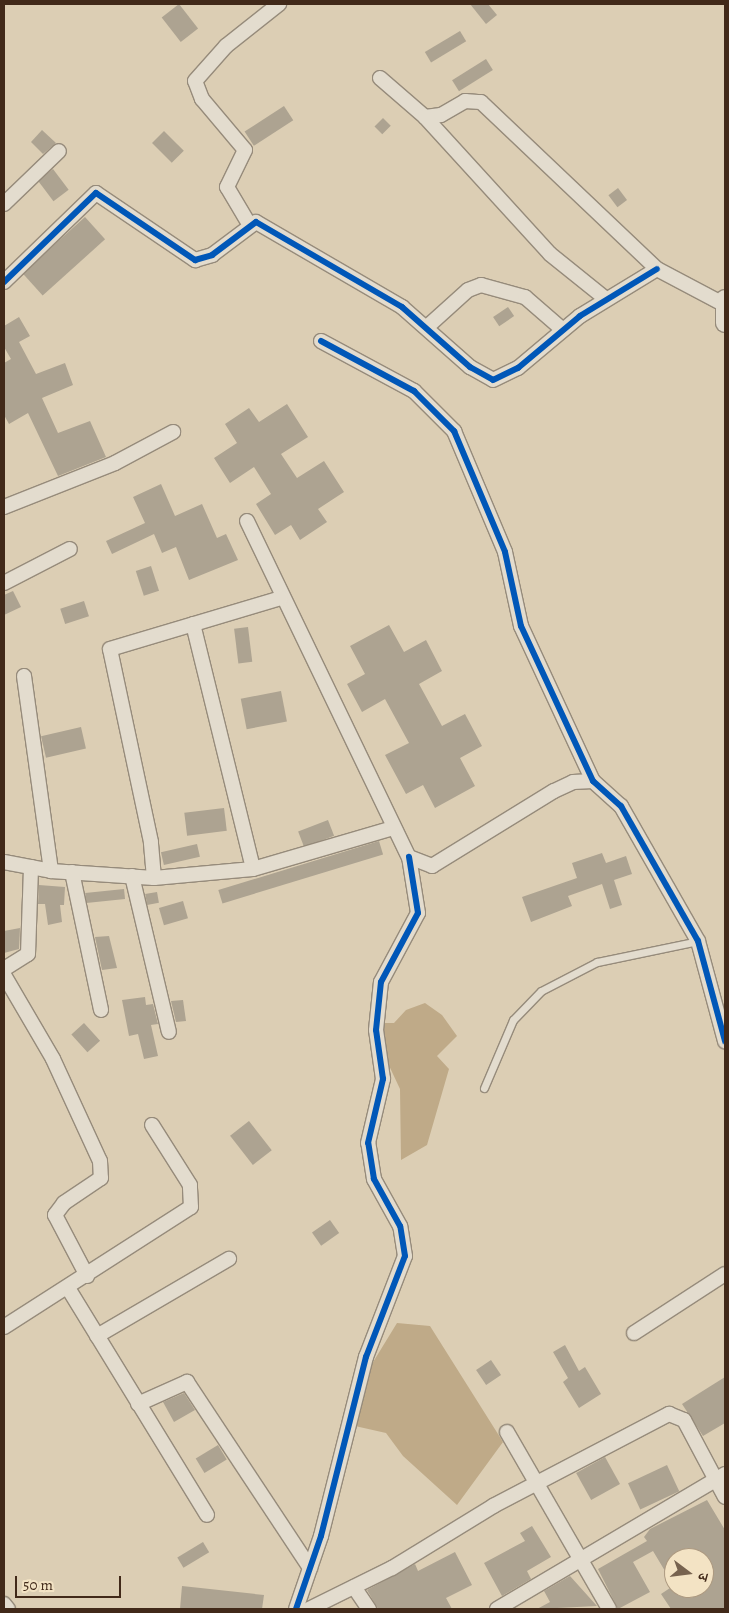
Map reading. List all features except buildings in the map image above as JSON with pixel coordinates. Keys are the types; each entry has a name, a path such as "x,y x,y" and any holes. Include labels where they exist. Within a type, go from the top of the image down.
{"street":[{"path":"249,224 227,187 245,150 202,99 195,81 226,46 279,4"},
{"path":"380,78 424,117 550,254 606,299"},
{"path":"424,117 441,115 465,101 481,102 657,269 725,305"},
{"path":"4,204 60,151"},
{"path":"4,282 96,193 195,260 212,254 249,224 274,228 427,327 470,367 493,380 518,368 563,330 606,299 657,269"},
{"path":"427,327 468,290 482,285 525,297 563,330"},
{"path":"725,299 725,323"},
{"path":"321,341 414,391 454,431 505,552 521,626 593,781 621,806 698,941 725,1042"},
{"path":"4,507 115,463 173,432"},
{"path":"247,521 282,598 393,828 409,857 418,914 381,982 376,1030 383,1079 368,1143 374,1179 400,1226 405,1256 366,1356 310,1568 296,1609"},
{"path":"4,583 70,549"},
{"path":"154,878 151,842 110,649 282,598"},
{"path":"193,624 253,869"},
{"path":"24,676 52,871"},
{"path":"409,857 432,866 554,791 573,782 593,781"},
{"path":"4,862 52,871 154,878 253,869 393,828"},
{"path":"4,969 28,954 31,866"},
{"path":"72,872 101,1010"},
{"path":"132,876 169,1032"},
{"path":"4,975 53,1060 100,1161 101,1178 64,1203 55,1215 87,1276"},
{"path":"4,1327 146,1240 193,1203 190,1185 152,1125"},
{"path":"97,1336 229,1259"},
{"path":"634,1333 725,1274"},
{"path":"68,1288 207,1515"},
{"path":"138,1404 187,1382 310,1568"},
{"path":"309,1609 354,1587 538,1482 673,1414 684,1420 721,1477 725,1497"},
{"path":"507,1432 538,1482 579,1561 609,1609"},
{"path":"497,1609 513,1605 579,1561 721,1477"},
{"path":"354,1587 368,1609"},
{"path":"4,1604 8,1609"}],"lane":[{"path":"484,1088 512,1020 541,991 597,962 698,941"}],"shaded area":[{"path":"425,1003 442,1015 457,1036 437,1056 449,1069 427,1145 401,1160 400,1089 385,1057 381,1023 394,1023 406,1010"},
{"path":"397,1323 430,1326 503,1442 457,1505 403,1456 386,1433 355,1426 367,1372"}],"cycle path":[{"path":"4,282 96,193 195,260 212,255 256,222 402,307 470,367 493,380 518,368 580,316 657,269"},
{"path":"321,341 414,391 454,431 505,552 521,626 593,781 621,806 698,941 725,1041"},
{"path":"296,1609 321,1536 366,1357 405,1256 400,1226 374,1179 368,1143 383,1079 376,1030 381,982 418,913 409,857"}]}
